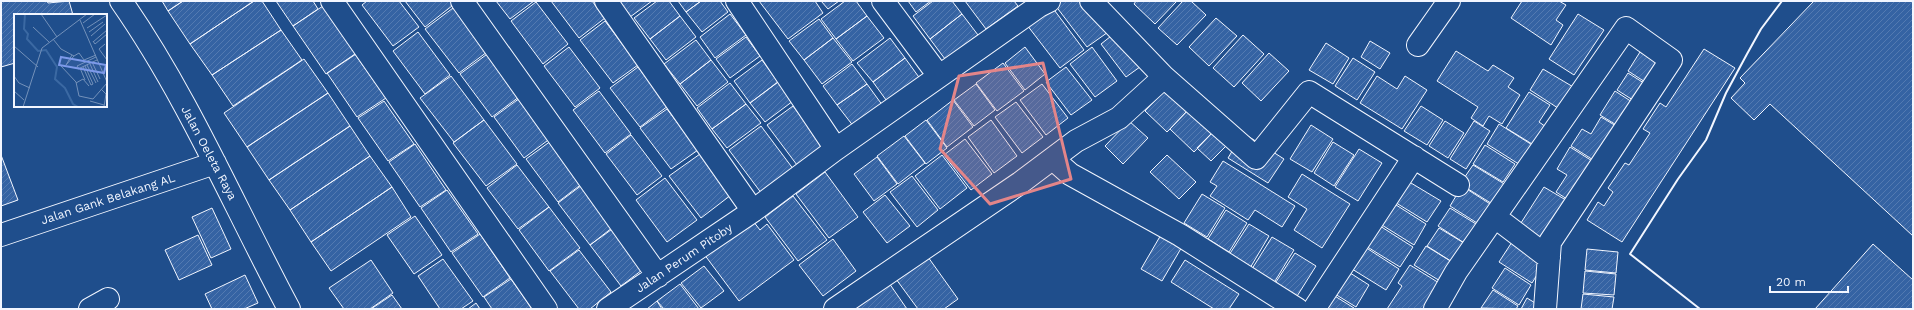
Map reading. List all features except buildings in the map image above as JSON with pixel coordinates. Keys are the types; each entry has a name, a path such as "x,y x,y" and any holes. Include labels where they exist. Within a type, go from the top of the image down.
{"street":[{"name":"Jalan Oeleta Raya","path":"120,1 162,65 216,163 289,309"},
{"path":"332,1 546,309"},
{"path":"462,1 658,276"},
{"path":"606,1 756,208"},
{"path":"737,1 836,149"},
{"path":"883,1 939,76"},
{"path":"1091,1 1164,77 1256,158 1309,92 1458,185"},
{"path":"1418,45 1449,1"},
{"name":"Jalan Perum Pitoby","path":"608,309 756,208 1036,4"},
{"path":"1434,309 1456,272 1626,28 1671,60 1550,242 1545,309"},
{"path":"835,309 1020,183 1076,141 1118,118 1164,77"},
{"path":"1314,309 1414,157"},
{"path":"1053,159 1070,174 1180,235 1297,309"},
{"name":"Jalan Gank Belakang AL","path":"1,235 216,163"},
{"path":"1495,217 1549,258"}],"highlighted area":[{"path":"1043,63 1071,179 990,204 940,149 959,76"}],"wall":[{"path":"1700,309 1630,254 1678,179 1706,140 1726,93 1747,54 1761,29 1782,1"}]}
